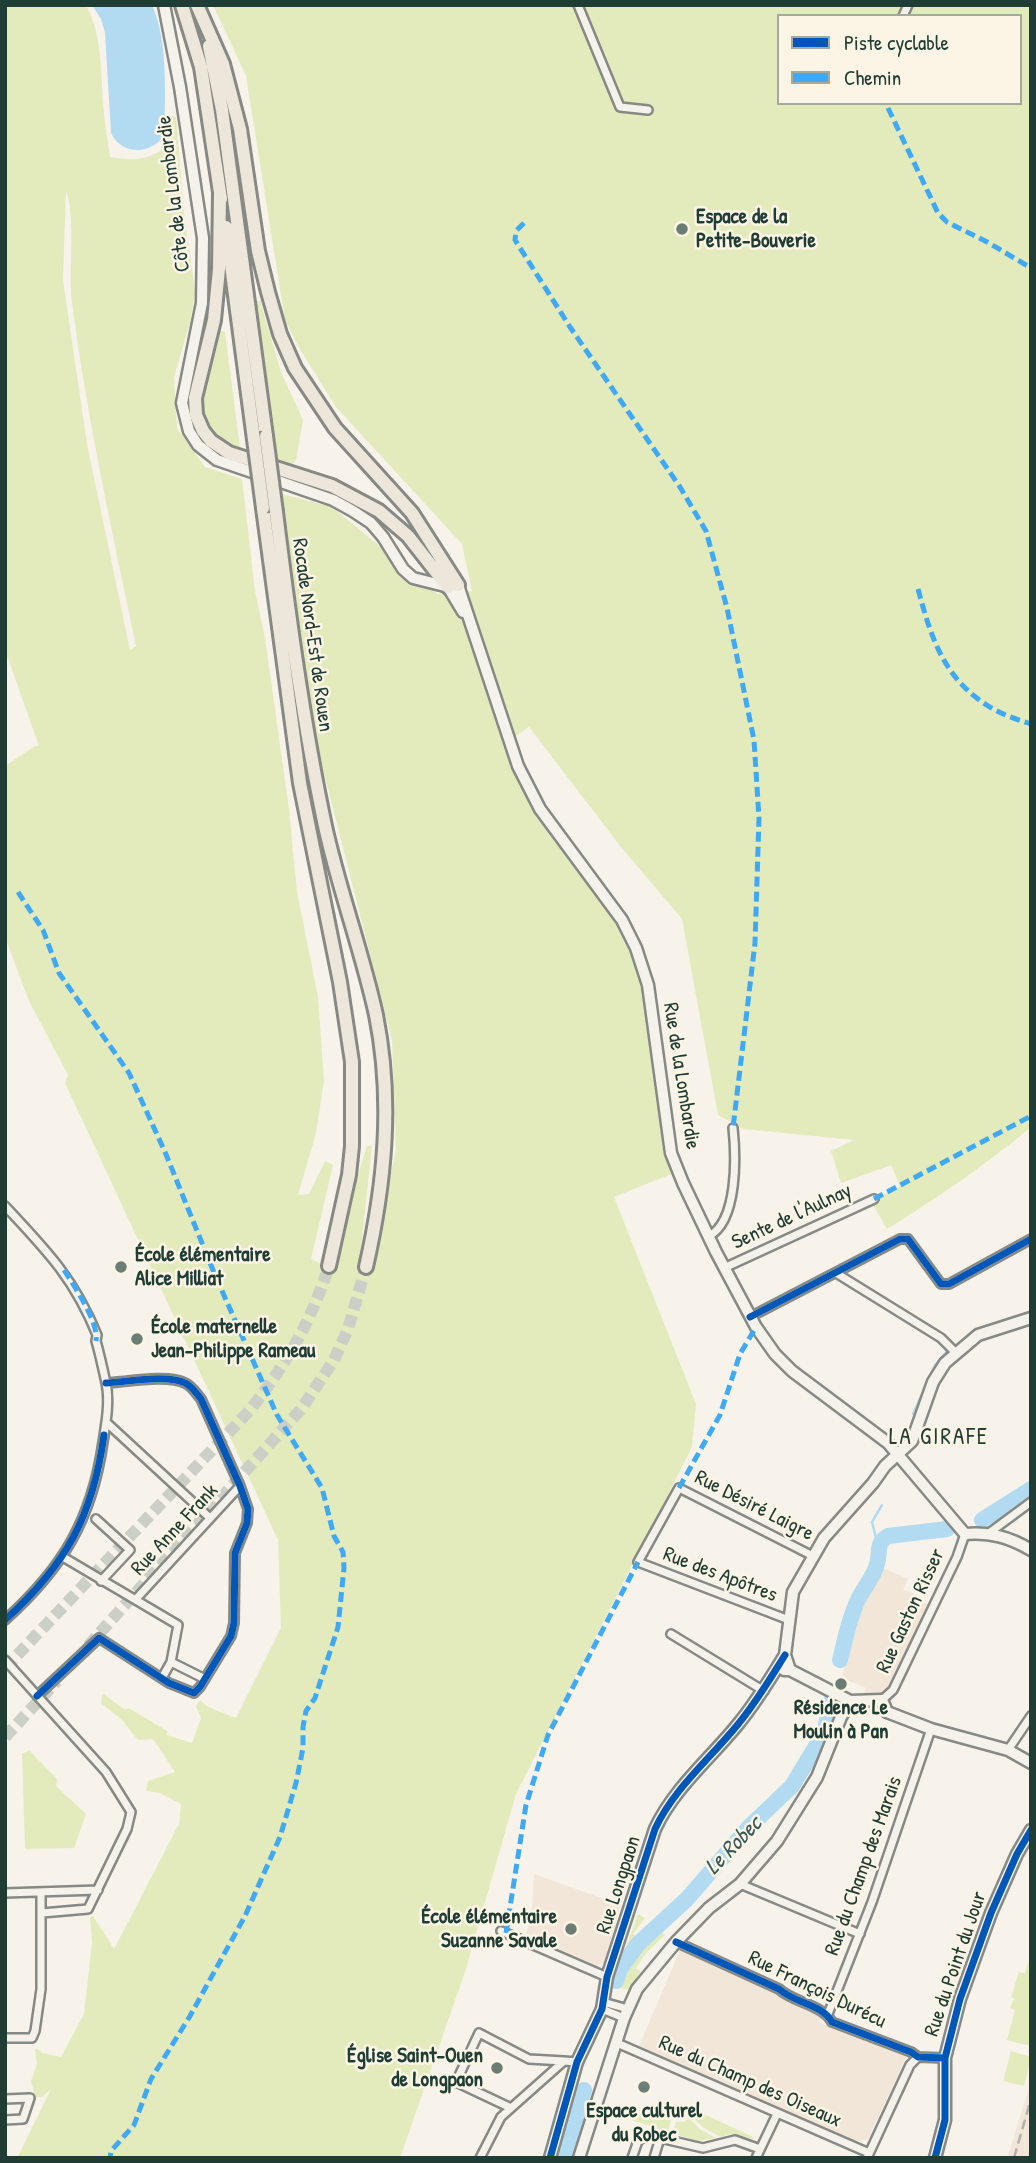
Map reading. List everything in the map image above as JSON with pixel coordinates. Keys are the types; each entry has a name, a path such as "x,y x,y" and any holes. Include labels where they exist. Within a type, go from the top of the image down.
{"highway":[{"name":"Rocade Nord-Est de Rouen","path":"182,5 201,67 253,432 269,510 309,749 327,836 368,980 383,1063 386,1130 384,1168 366,1267"},
{"path":"197,5 223,64 240,129 258,251 280,334 295,368 335,428 412,513 453,586"},
{"name":"Rocade Nord-Est de Rouen","path":"197,5 210,50 222,110 266,436 269,510 300,782 340,982 352,1062 352,1146 349,1175 329,1266"},
{"path":"220,192 219,268 214,320 195,398 196,415 203,431 211,441 229,453 332,486 379,511 408,536 453,586"}],"main road":[{"name":"Côte de la Lombardie","path":"164,5 180,87 203,238 202,303 182,403 189,431 198,445 217,460 333,500 353,511 383,537 408,575 425,582 453,586"},
{"name":"Rue de la Lombardie","path":"453,586 473,627 528,788 540,809 622,920 636,948 648,985 671,1153 724,1268 750,1317 768,1346 782,1362 878,1435 965,1534"},
{"path":"790,1670 785,1655 793,1592 824,1538 896,1454 912,1441 933,1382 944,1363 978,1335 1031,1318"},
{"path":"965,1534 989,1533 1031,1550"},
{"name":"Rue Longpaon","path":"550,2158 577,2062 602,2005 607,1977 664,1809 739,1724 764,1691 785,1655"},
{"path":"776,1669 790,1670 850,1701 882,1700 887,1712 931,1729 1008,1750 1031,1763"},
{"path":"579,2158 626,2013 637,1989 676,1942 709,1908 740,1884 777,1842 811,1787 850,1701"},
{"name":"Rue du Point du Jour","path":"935,2158 945,2120 944,2059 960,1999 991,1913 1017,1854 1031,1830"}],"street":[{"path":"578,5 620,107 648,110"},
{"path":"709,1236 720,1228 729,1206 735,1150 733,1128"},
{"name":"Sente de l'Aulnay","path":"724,1268 874,1199"},
{"path":"5,1206 64,1270 97,1335 106,1383 106,1422 102,1451 88,1506 63,1557 39,1588 5,1620"},
{"path":"750,1317 901,1239 908,1239 941,1284 949,1284 1031,1239"},
{"path":"836,1273 941,1338 955,1352"},
{"path":"37,1696 99,1638 162,1678 194,1693 231,1636 234,1623 235,1553 247,1522 248,1509 201,1399 192,1387 183,1381 170,1379 106,1383"},
{"path":"106,1422 210,1518"},
{"name":"Rue Anne Frank","path":"136,1599 240,1486"},
{"name":"Rue Désiré Laigre","path":"638,1562 679,1488 813,1556"},
{"path":"989,1533 1031,1503"},
{"path":"96,1519 130,1550 101,1581"},
{"name":"Rue Gaston Risser","path":"882,1700 893,1690 957,1557 965,1534"},
{"path":"63,1557 178,1625 171,1662 162,1678"},
{"name":"Rue des Apôtres","path":"638,1562 789,1620"},
{"path":"671,1634 764,1691"},
{"path":"5,1660 106,1772 131,1812 128,1829 86,1910 41,1913"},
{"path":"171,1662 205,1679"},
{"path":"1008,1750 1031,1716"},
{"name":"Rue du Champ des Marais","path":"828,2014 860,1934 931,1729"},
{"path":"740,1884 860,1934"},
{"path":"5,1893 97,1890"},
{"path":"5,2038 28,2039 34,2035 41,1989 41,1892"},
{"path":"501,1931 607,1977"},
{"name":"Rue François Durécu","path":"676,1942 828,2014 832,2022 918,2057 944,2059"},
{"path":"602,2005 626,2013"},
{"path":"511,2108 456,2082 479,2033 528,2059 577,2062"},
{"name":"Rue du Champ des Oiseaux","path":"617,2043 868,2155"},
{"path":"868,2155 910,2065 918,2057"},
{"path":"480,2158 501,2117 564,2061"},
{"path":"5,2099 30,2098 23,2119 5,2120"},
{"path":"756,2158 777,2114"},
{"path":"632,2158 638,2141 646,2135 703,2148 735,2140 760,2149"},
{"path":"654,2158 660,2138"}],"shaded area":[{"path":"879,1566 908,1579 903,1590 917,1595 918,1599 928,1604 891,1688 880,1695 862,1698 866,1688 842,1678 853,1622"},
{"name":"École élémentaire Suzanne Savale","path":"534,1874 621,1905 604,1963 598,1965 597,1969 524,1937 531,1921"},
{"path":"680,1950 822,2015 819,2022 904,2052 906,2058 868,2139 854,2142 639,2046"},
{"path":"1031,2082 1031,2158 1007,2158"}],"green space":[{"path":"5,5 86,5 99,44 104,119 110,157 140,159 160,151 168,146 171,116 176,117 184,212 195,291 191,319 174,377 177,428 205,467 242,479 255,591 265,638 289,809 297,892 318,997 324,1081 316,1133 298,1195 309,1194 325,1161 333,1165 311,1259 334,1270 350,1201 367,1146 372,1146 359,1266 372,1267 396,1149 392,1040 316,742 290,577 282,494 332,507 438,594 472,591 462,544 336,407 285,320 246,76 213,5 1031,5 1031,1127 961,1181 887,1229 871,1201 900,1186 891,1165 841,1183 831,1151 854,1140 744,1129 718,1115 682,919 621,847 529,727 511,739 534,794 612,898 634,934 679,1171 614,1197 696,1404 692,1447 516,1794 465,1972 400,2158 17,2158 51,2089 42,2097 35,2097 31,2081 37,2064 35,2049 61,2057 84,2014 92,1942 90,1917 93,1916 114,1949 179,1824 181,1804 160,1793 146,1791 148,1781 175,1772 153,1739 138,1740 122,1720 101,1703 102,1696 104,1694 125,1710 129,1708 167,1731 167,1735 192,1743 201,1718 196,1706 200,1700 208,1707 236,1718 281,1628 278,1540 65,1083 68,1075 29,1001 5,937 5,766 39,746 5,650","holes":["66,191 69,201 72,303 109,518 136,646 130,650 87,444 63,280"]},
{"path":"254,301 260,301 281,372 303,420 296,460 291,466 277,458 270,443"},
{"path":"217,330 225,332 240,448 221,439 208,427 202,414 202,382"},
{"path":"30,1751 57,1779 56,1786 86,1814 74,1848 25,1849 22,1753"},
{"path":"638,1914 645,1918 633,1934 640,1941 617,1972"},
{"path":"657,1927 665,1935 646,1953 636,1968 641,1971 629,1990 616,1987 633,1954"},
{"path":"1031,1953 1030,2046 1007,2040 1015,2010 1010,2008 1014,1999 1011,1997 1019,1972 1025,1973"},
{"path":"1011,2051 1031,2057 1024,2086 1003,2081"},
{"path":"691,2108 753,2139 730,2134 721,2137 704,2128 692,2117"},
{"path":"636,2109 671,2120 668,2132 632,2120"},
{"path":"689,2118 701,2130 716,2138 698,2141 672,2133 676,2122"}],"water":[{"path":"92,5 152,5 161,35 165,85 165,134 153,146 129,149 116,141 111,133 105,33 101,19"}],"waterway":[{"path":"913,1414 935,1365 947,1351"},
{"name":"Le Robec","path":"982,1520 1031,1489"},
{"path":"878,1546 872,1522 882,1505"},
{"name":"Le Robec","path":"840,1660 851,1616 871,1579 881,1542 888,1536 947,1529"},
{"name":"Le Robec","path":"616,1981 620,1969 638,1944 687,1899 750,1826 792,1786 824,1733 832,1699"},
{"name":"Le Robec","path":"564,2158 584,2090"}],"tunnel":[{"path":"5,1668 251,1409 297,1341 314,1307 329,1266"},
{"path":"88,1646 302,1408 334,1360 348,1329 366,1267"},
{"path":"5,1737 57,1681"}],"railway":[{"path":"1014,2158 1031,2099"}],"marked path":[{"path":"888,108 938,213 947,222 1031,268"},
{"path":"524,223 516,231 515,240 570,327 680,487 706,531 727,608 754,740 759,818 755,943 733,1128"},
{"path":"918,589 935,643 952,673 964,687 995,710 1031,724"},
{"path":"18,892 43,930 59,973 129,1073 277,1415 322,1488 334,1536 343,1552 338,1627 315,1698 306,1711 303,1748 296,1783 280,1837 245,1916 190,2016 151,2079 134,2125 111,2151 110,2158"},
{"path":"874,1199 1031,1116"},
{"path":"64,1270 90,1314 96,1341"},
{"path":"679,1488 720,1415 740,1354 756,1327"},
{"path":"506,1933 526,1805 548,1735 638,1562"}],"cycle path":[{"path":"750,1317 900,1239 908,1239 941,1284 949,1284 1031,1239"},
{"path":"37,1696 99,1638 169,1683 194,1693 231,1636 234,1623 235,1553 247,1523 248,1509 201,1399 190,1386 178,1380 106,1383"},
{"path":"5,1620 45,1579 73,1537 92,1490 104,1435"},
{"path":"550,2158 577,2062 602,2009 607,1977 655,1829 672,1800 746,1715 785,1655"},
{"path":"935,2158 945,2120 945,2058 960,1999 991,1913 1017,1854 1031,1830"},
{"path":"676,1942 815,2007 832,2022 918,2057 945,2058"}],"place":[{"name":"Espace de la Petite-Bouverie","path":"682,229"},
{"name":"École élémentaire Alice Milliat","path":"121,1267"},
{"name":"École maternelle Jean-Philippe Rameau","path":"137,1339"},
{"name":"Résidence Le Moulin à Pan","path":"841,1684"},
{"name":"École élémentaire Suzanne Savale","path":"571,1929"},
{"name":"Église Saint-Ouen de Longpaon","path":"497,2068"},
{"name":"Espace culturel du Robec","path":"644,2087"}],"district":[{"name":"LA GIRAFE","path":"939,1438"}]}
